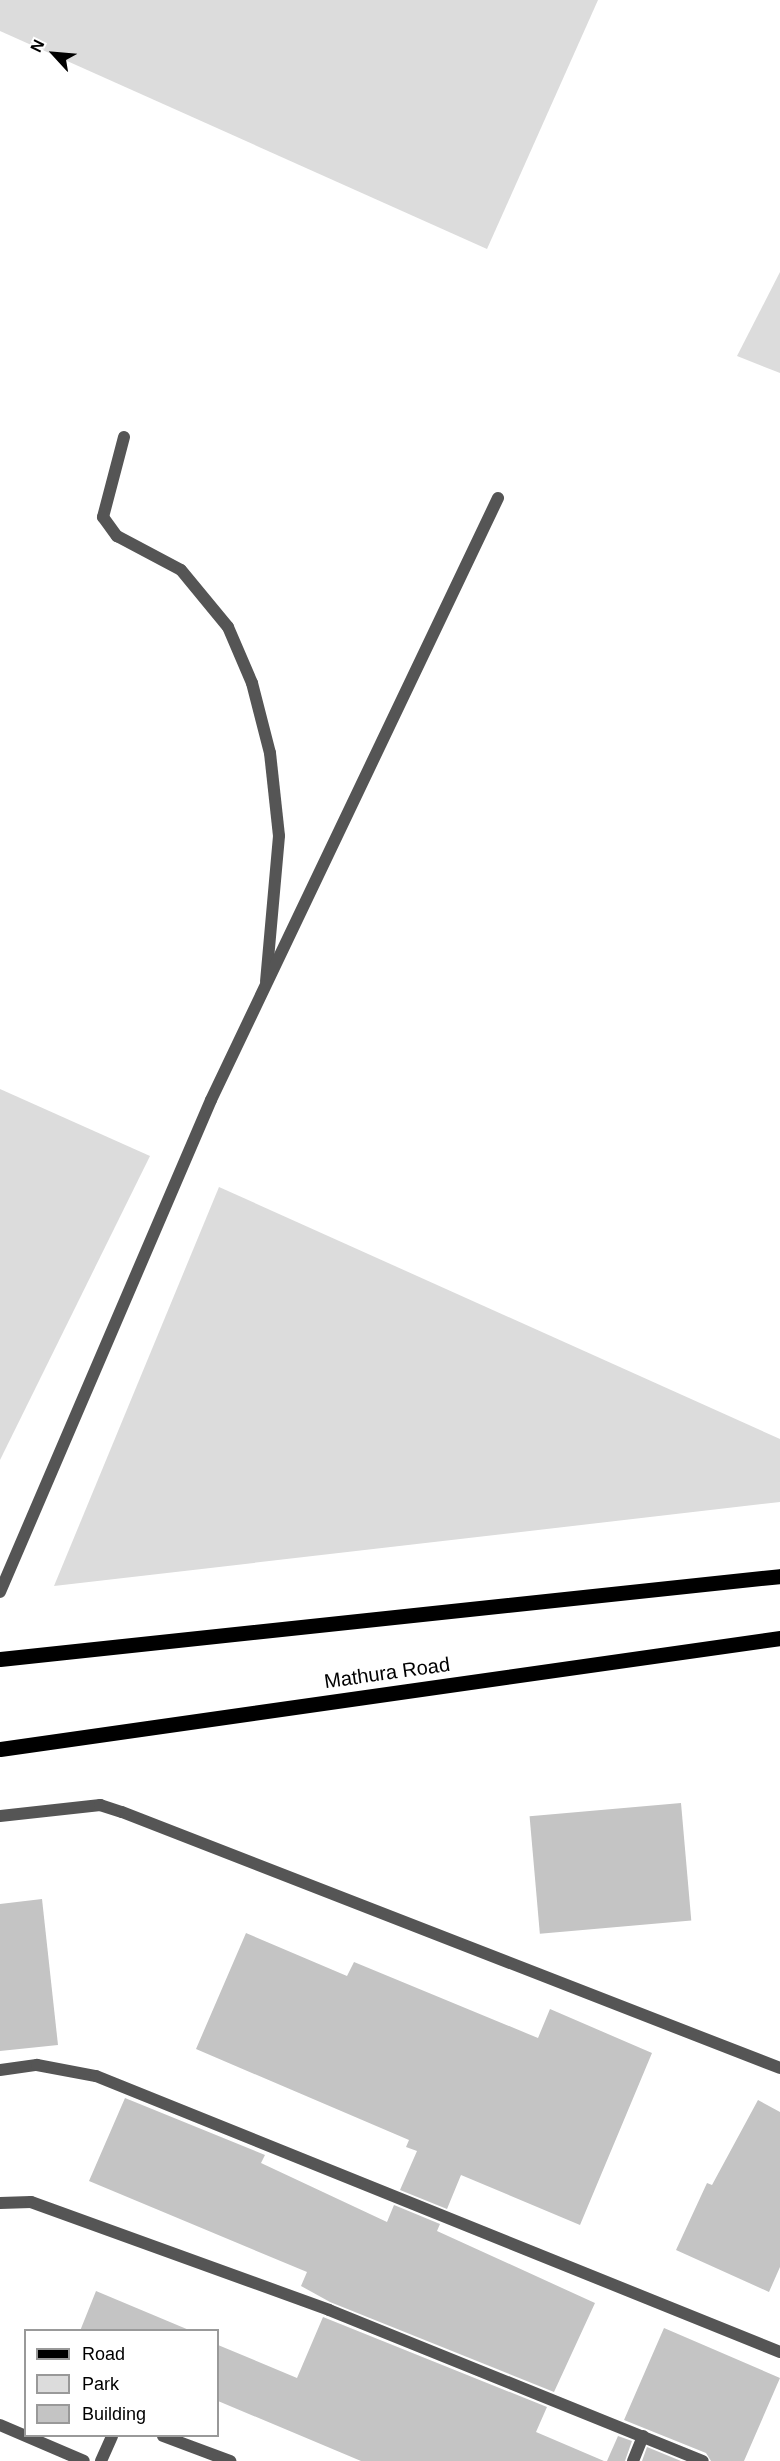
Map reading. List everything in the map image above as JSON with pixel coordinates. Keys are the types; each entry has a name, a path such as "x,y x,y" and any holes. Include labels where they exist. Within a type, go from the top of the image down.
{"main road":[{"path":"0,1659 780,1576"},
{"name":"Mathura Road","path":"0,1749 780,1638"}],"street":[{"path":"124,437 103,517 117,536 181,570 228,627 252,683 261,718 279,836 265,992"},
{"path":"0,1592 211,1100 265,992 498,498"},
{"path":"0,1816 100,1805 122,1812 780,2068"},
{"path":"0,2070 37,2065 96,2076 780,2352"},
{"path":"0,2203 31,2202 230,2274 703,2461"},
{"path":"0,2425 24,2435"},
{"path":"633,2461 643,2436"},
{"path":"28,2437 84,2461"},
{"path":"101,2461 112,2437"},
{"path":"166,2437 230,2461"}],"green space":[{"path":"0,0 598,0 487,249 0,31"},
{"path":"780,272 780,373 737,356"},
{"path":"0,1089 150,1156 0,1460"},
{"path":"219,1187 780,1439 780,1502 54,1586"}],"building":[{"path":"681,1803 691,1921 540,1934 530,1816"},
{"path":"42,1899 58,2045 0,2051 0,1904"},
{"path":"246,1933 347,1976 354,1962 538,2038 550,2009 652,2053 580,2225 461,2175 447,2209 400,2190 417,2151 406,2147 409,2140 196,2049"},
{"path":"125,2098 265,2155 261,2163 387,2222 394,2205 440,2224 437,2231 595,2303 554,2392 330,2302 301,2286 307,2272 89,2181"},
{"path":"758,2100 780,2112 780,2267 769,2292 676,2250 707,2183 712,2185"},
{"path":"96,2291 187,2329 81,2329"},
{"path":"323,2317 547,2407 536,2432 604,2461 361,2461 219,2401 219,2345 297,2378"},
{"path":"664,2328 780,2378 744,2461 711,2461 706,2453 624,2420"},
{"path":"618,2436 632,2441 625,2461 607,2461"},
{"path":"647,2447 681,2461 642,2461"}]}
